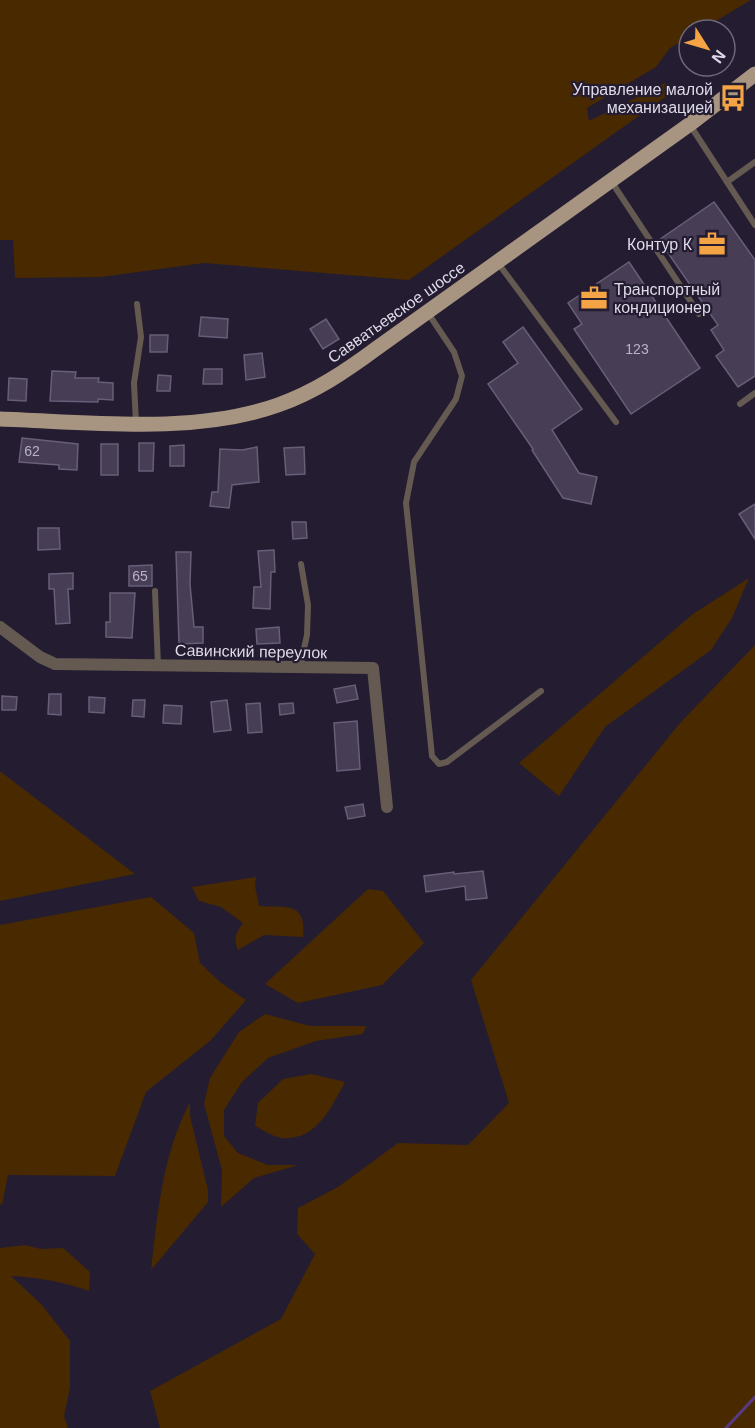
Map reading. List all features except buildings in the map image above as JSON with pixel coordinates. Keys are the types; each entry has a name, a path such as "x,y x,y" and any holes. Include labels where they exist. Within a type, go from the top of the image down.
{"main road":[{"name":"Савватьевское шоссе","path":"0,419 136,423 215,420 240,416 307,393 335,378 428,312 690,124 755,74"}],"street":[{"name":"Савинский переулок","path":"0,627 40,657 55,664 373,668 387,807"}],"lane":[{"path":"690,124 755,225"},
{"path":"727,182 755,162"},
{"path":"611,180 699,314"},
{"path":"497,262 616,422"},
{"path":"136,423 134,382 141,338 137,304"},
{"path":"428,312 454,352 462,376 456,399 414,462 406,502 432,756 439,764 447,762 542,691"},
{"path":"740,404 755,393"},
{"path":"300,668 307,635 308,605 301,564"},
{"path":"155,591 158,666"}],"shaded area":[{"path":"0,0 751,0 721,18 677,18 677,44 670,48 656,67 587,108 589,121 665,83 671,93 409,280 204,263 101,277 15,278 13,240 0,240"},
{"path":"749,578 732,618 711,650 605,727 559,796 519,763 693,614"},
{"path":"755,645 755,1428 160,1428 150,1391 281,1319 315,1254 297,1234 298,1208 338,1187 398,1143 468,1145 509,1103 471,980 680,723"},
{"path":"1,772 135,874 0,901"},
{"path":"256,877 255,886 259,906 285,907 297,911 303,925 303,937 264,935 238,950 236,936 243,923 221,907 199,901 192,887"},
{"path":"368,889 383,891 424,943 382,985 298,1003 265,984"},
{"path":"151,897 194,933 200,963 220,982 246,1000 211,1040 146,1092 115,1176 8,1175 2,1205 0,1204 0,925"},
{"path":"265,1014 310,1026 366,1026 363,1034 316,1041 268,1058 242,1082 224,1110 224,1136 238,1153 268,1165 298,1165 254,1178 221,1207 222,1170 204,1104 210,1078 239,1032"},
{"path":"311,1074 345,1082 321,1121 304,1134 294,1138 272,1135 255,1126 258,1103 283,1079"},
{"path":"190,1102 190,1116 208,1190 208,1202 151,1270 167,1163"},
{"path":"25,1245 41,1249 63,1248 90,1272 89,1291 50,1280 11,1276 42,1305 70,1341 70,1388 64,1416 68,1428 0,1428 0,1248"}],"waterway":[{"path":"726,1428 755,1397"}],"place":[{"name":"Управление малой механизацией","path":"733,98"},
{"name":"Контур К","path":"712,244"},
{"name":"Транспортный кондиционер","path":"594,298"}]}
